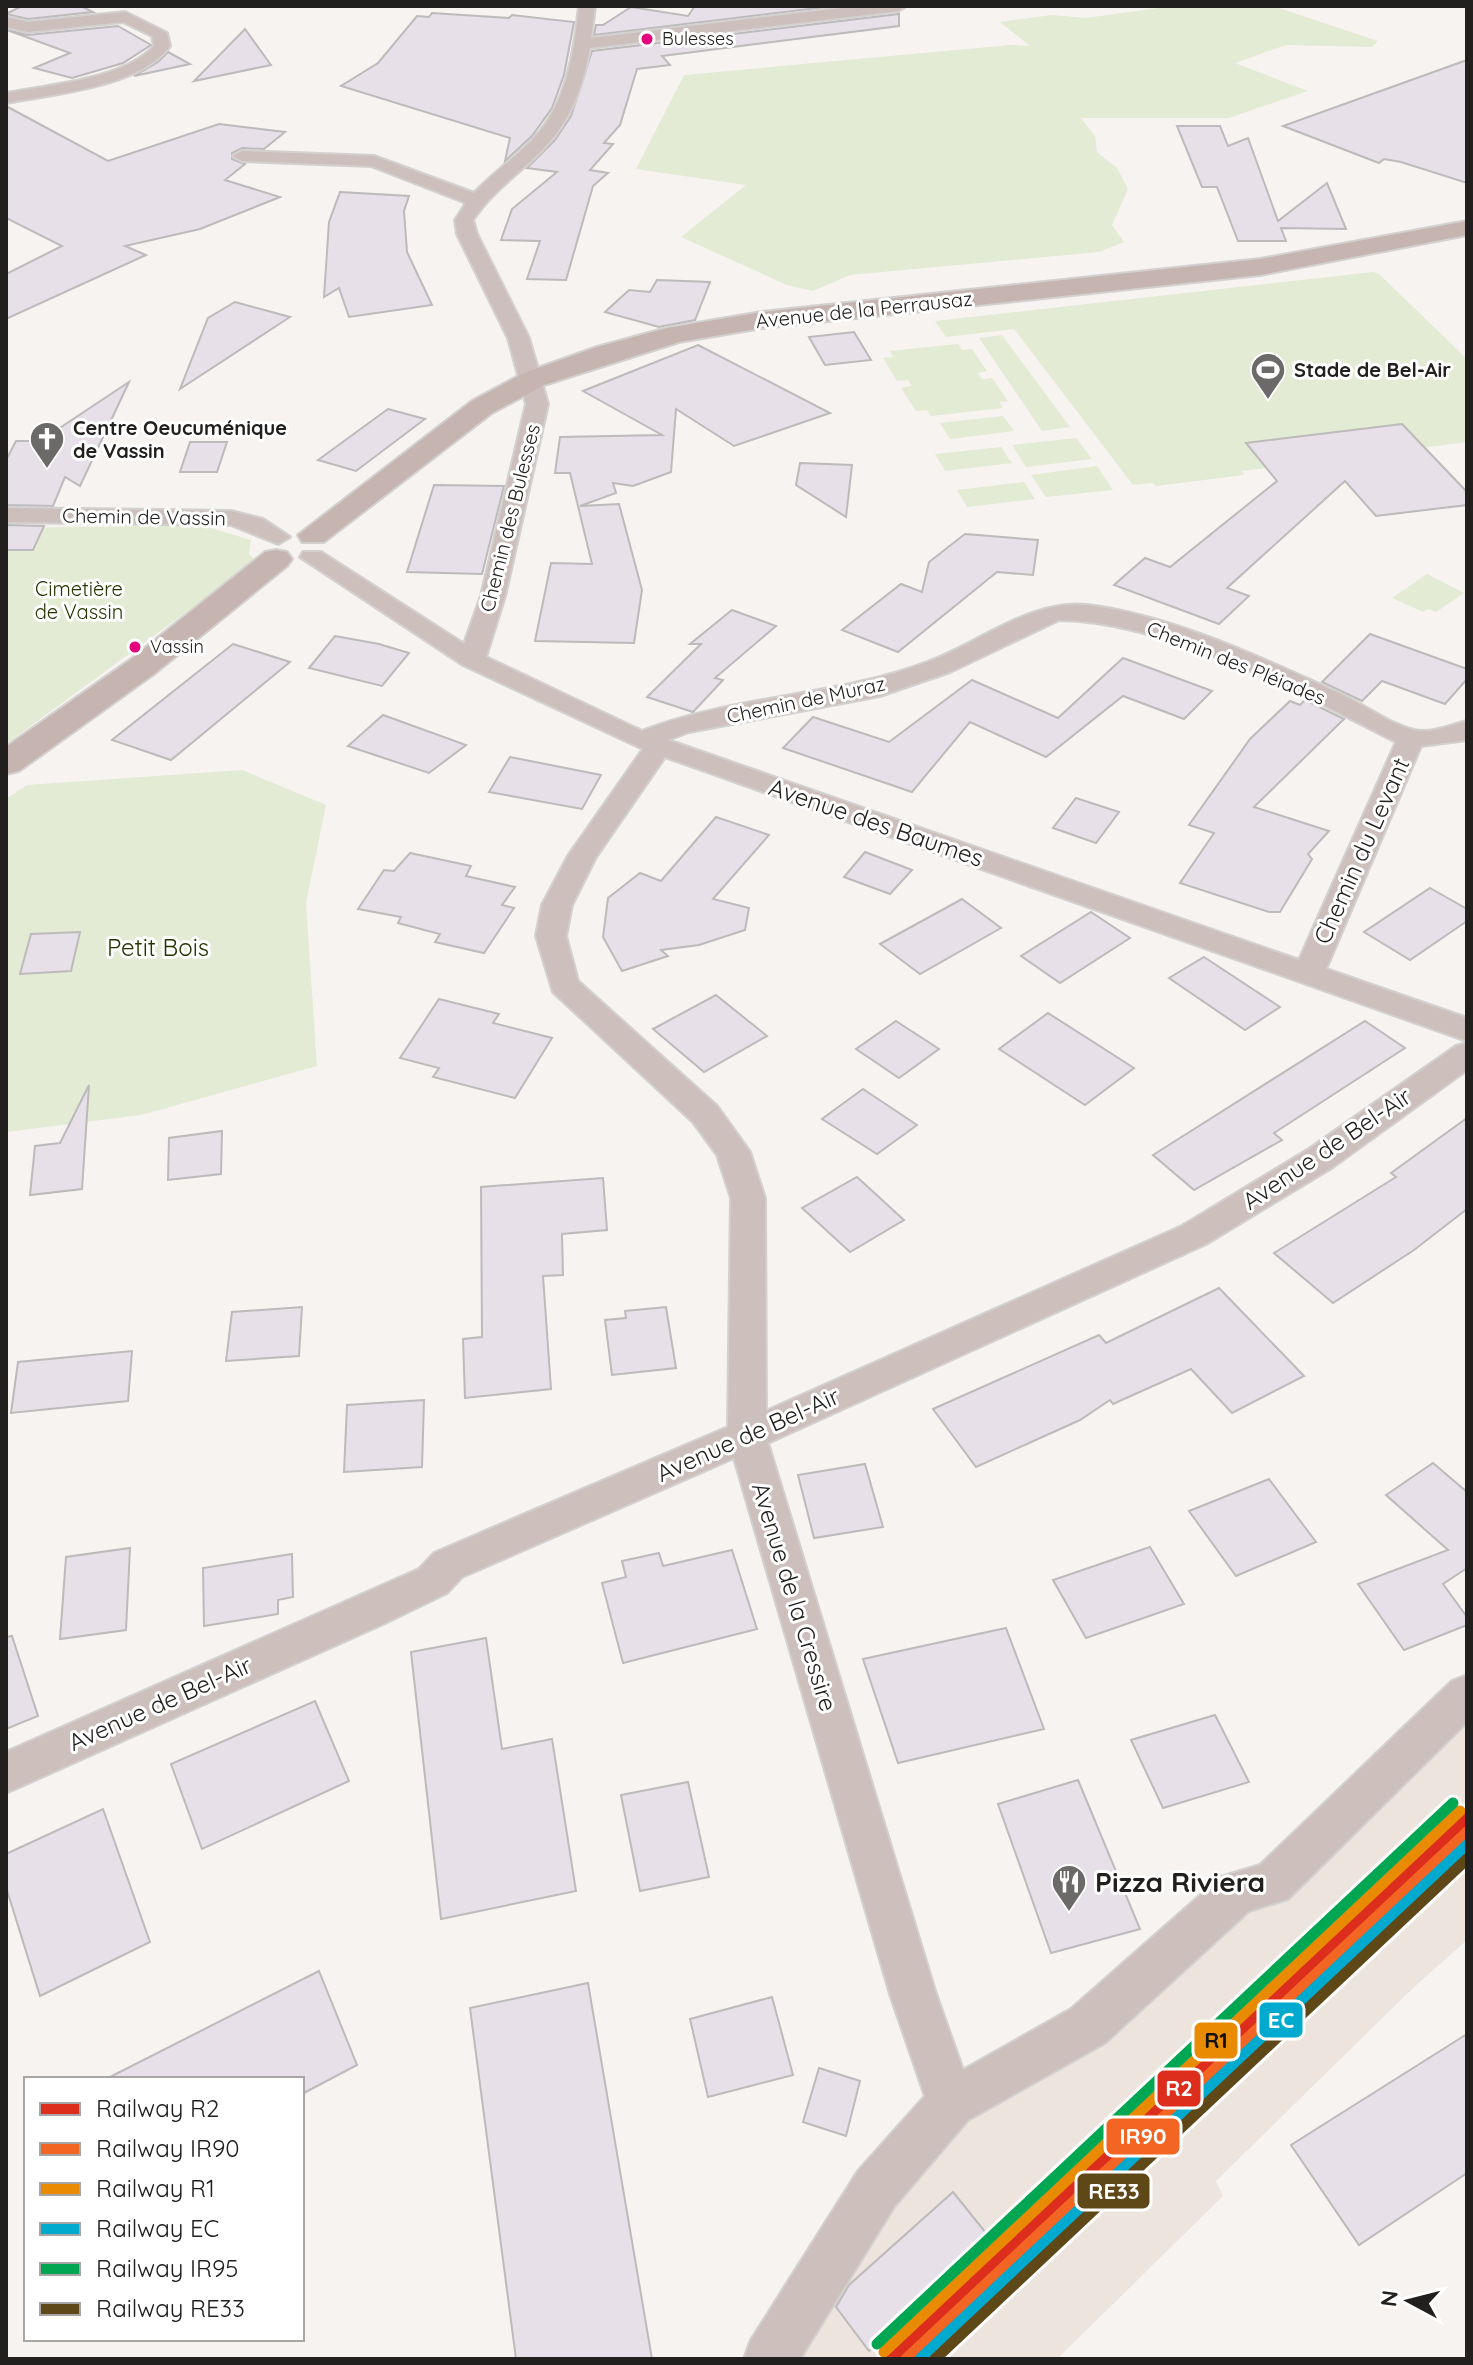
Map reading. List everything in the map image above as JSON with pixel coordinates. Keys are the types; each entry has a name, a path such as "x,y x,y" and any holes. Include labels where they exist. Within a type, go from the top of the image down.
{"street":[{"path":"242,156 374,161 476,200 557,123 567,107 582,44 587,6"},
{"path":"582,44 898,6"},
{"path":"6,22 28,27 132,10 163,38 160,54 137,69 6,98"},
{"name":"Chemin des Bulesses","path":"472,660 493,596 529,450 537,404 534,379 521,342 465,227 464,220 476,200"},
{"name":"Avenue de la Perrausaz","path":"313,546 453,427 534,379 621,349 677,334 748,322 1260,267 1467,228"},
{"name":"Chemin de Vassin","path":"6,515 231,518 255,524 277,548"},
{"path":"6,763 142,667 277,548 294,562 313,546"},
{"name":"Avenue des Baumes","path":"313,546 472,660 649,744 1309,972 1467,1030"},
{"name":"Chemin des Pléiades","path":"1055,612 1073,609 1121,618 1183,640 1370,717 1411,739"},
{"name":"Chemin de Muraz","path":"649,744 682,725 871,690 941,666 1055,612"},
{"name":"Chemin du Levant","path":"1309,972 1411,739 1455,735 1467,729"},
{"name":"Avenue de la Cressire","path":"649,744 582,856 557,905 551,936 564,985 705,1114 733,1152 748,1198 747,1436 913,1994 951,2103"},
{"name":"Avenue de Bel-Air","path":"6,1773 433,1581 448,1565 747,1436 1194,1235 1321,1158 1467,1054"},
{"path":"770,2359 876,2189 951,2103 1088,2026 1237,1892 1272,1884 1467,1694"}],"shaded area":[{"path":"1467,1694 1467,1940 1413,1988 1216,2181 1223,2196 1057,2359 770,2359 876,2189 1069,2035"}],"green space":[{"path":"1173,6 1273,6 1378,41 1372,47 1286,45 1235,63 1308,91 1229,118 1081,118 1095,136 1097,152 1117,168 1128,189 1112,225 1124,242 1099,252 850,275 813,291 787,285 681,237 746,185 636,169 684,75 1011,45 1030,46 1000,22 1052,15 1086,18"},
{"name":"Stade de Bel-Air","path":"1373,272 1379,274 1467,359 1467,442 1242,471 1244,475 1156,486 1153,483 1133,485 1014,329 946,337 935,321"},
{"path":"1002,335 1070,427 1042,431 979,338"},
{"path":"958,344 962,350 972,349 987,371 978,373 982,379 992,378 1008,401 999,402 1003,408 931,416 927,410 916,411 901,388 912,386 908,380 897,381 883,358 893,357 890,351"},
{"path":"1003,416 1014,431 950,439 940,423"},
{"path":"1076,438 1092,459 1026,467 1012,445"},
{"path":"1001,447 1012,463 945,471 935,454"},
{"path":"1097,466 1113,490 1046,497 1031,475"},
{"path":"1024,482 1035,499 967,507 957,490"},
{"name":"Cimetière de Vassin","path":"201,525 251,540 249,554 256,561 6,744 6,528"},
{"path":"1427,574 1464,593 1436,612 1428,609 1423,612 1392,598"},
{"name":"Petit Bois","path":"242,770 326,805 306,903 317,1066 141,1115 6,1132 6,799 27,785"}],"building":[{"path":"22,6 81,6 93,12 28,19 6,14"},
{"path":"695,6 834,6 594,35 596,25 603,25 631,7 688,16"},
{"path":"432,13 509,18 512,15 574,22 564,75 552,108 532,136 505,161 510,138 341,86 378,63 417,16 429,17"},
{"path":"899,14 899,26 662,56 670,65 637,69 620,125 604,143 613,144 590,170 608,173 593,186 566,280 527,279 540,241 501,240 512,209 557,172 527,168 555,140 571,116 592,51"},
{"path":"118,26 151,45 123,63 72,78 34,68 70,53 7,30 28,35"},
{"path":"245,29 271,65 194,81"},
{"path":"168,52 190,64 134,76 158,62"},
{"path":"1467,60 1467,183 1401,162 1384,159 1379,163 1283,126"},
{"path":"6,106 108,161 219,124 285,132 264,149 242,148 232,153 232,159 245,164 225,180 280,197 200,229 125,246 146,255 6,319 6,274 62,246 6,218"},
{"path":"1177,126 1220,126 1228,146 1248,138 1278,221 1327,183 1346,229 1281,228 1286,241 1238,241 1217,187 1202,187"},
{"path":"340,192 409,196 404,211 407,252 432,305 349,317 339,288 324,297 329,222"},
{"path":"657,280 710,282 695,320 659,327 605,312 629,290 650,292"},
{"path":"235,302 290,317 180,389 208,318"},
{"path":"854,332 871,360 825,365 809,337"},
{"path":"698,345 830,413 734,446 676,409 671,472 633,486 613,483 616,493 580,506 619,504 642,590 634,643 535,641 551,563 592,564 570,473 555,473 560,437 662,435 583,391"},
{"path":"129,382 80,486 65,477 53,506 6,505 6,460 16,441 40,441"},
{"path":"388,409 425,419 356,471 318,460"},
{"path":"1402,424 1467,492 1467,505 1376,516 1345,481 1227,588 1249,596 1219,624 1114,585 1145,558 1170,567 1277,481 1246,443"},
{"path":"190,442 227,442 217,472 180,472"},
{"path":"800,463 852,465 846,517 796,485"},
{"path":"434,485 504,486 482,574 407,572"},
{"path":"6,525 44,526 33,550 6,550"},
{"path":"965,534 1038,540 1033,575 997,572 898,652 842,630 901,584 922,592 929,562"},
{"path":"732,610 776,626 715,678 723,680 693,712 647,697 701,644 690,644"},
{"path":"1370,634 1467,669 1467,679 1445,704 1382,681 1362,701 1322,682"},
{"path":"335,636 409,653 382,686 309,668"},
{"path":"233,644 290,662 171,760 112,740"},
{"path":"1123,658 1212,691 1184,719 1123,696 1046,757 970,722 912,792 783,748 813,717 889,742 972,680 1058,718"},
{"path":"1305,700 1344,719 1254,807 1329,831 1308,854 1312,859 1280,912 1269,912 1180,883 1214,833 1189,825 1250,739 1290,701 1300,705"},
{"path":"383,715 466,745 429,773 348,746"},
{"path":"510,757 601,775 582,809 489,792"},
{"path":"1076,798 1119,812 1096,843 1053,828"},
{"path":"716,817 769,835 713,899 749,908 745,930 699,945 661,950 668,956 622,971 603,937 608,898 640,873 661,881"},
{"path":"865,852 912,870 890,894 844,877"},
{"path":"410,853 471,866 466,876 515,887 502,905 514,908 484,953 435,942 440,934 398,923 401,917 358,909 384,870 394,871"},
{"path":"1430,888 1467,909 1467,921 1410,960 1364,932"},
{"path":"962,899 1001,928 920,974 880,944"},
{"path":"1091,912 1130,938 1060,983 1021,956"},
{"path":"80,932 71,971 20,974 31,934"},
{"path":"1204,957 1280,1007 1245,1030 1169,978"},
{"path":"716,995 767,1036 704,1072 653,1029"},
{"path":"439,999 499,1014 493,1023 552,1038 515,1098 433,1077 439,1068 400,1058"},
{"path":"1048,1013 1134,1068 1085,1105 999,1049"},
{"path":"896,1021 939,1049 899,1078 856,1049"},
{"path":"1365,1021 1405,1048 1274,1133 1282,1140 1194,1190 1153,1155"},
{"path":"89,1085 82,1189 30,1195 35,1146 60,1143"},
{"path":"863,1089 917,1125 877,1154 822,1119"},
{"path":"1467,1118 1467,1209 1414,1250 1333,1303 1274,1253 1396,1177 1391,1173"},
{"path":"222,1131 221,1174 168,1180 169,1138"},
{"path":"857,1177 904,1220 850,1252 802,1208"},
{"path":"603,1178 607,1230 562,1234 563,1275 543,1276 551,1389 465,1398 463,1339 482,1337 481,1187"},
{"path":"1219,1288 1304,1376 1232,1413 1191,1369 1113,1404 1110,1400 1080,1420 976,1467 933,1409 1099,1335 1106,1343"},
{"path":"302,1307 299,1356 226,1361 232,1312"},
{"path":"666,1307 676,1368 612,1375 605,1320 626,1318 625,1311"},
{"path":"132,1351 128,1401 11,1413 18,1362"},
{"path":"424,1400 422,1467 344,1472 347,1405"},
{"path":"1433,1463 1467,1492 1467,1568 1443,1584 1467,1617 1467,1625 1404,1650 1358,1584 1448,1550 1386,1495"},
{"path":"865,1464 883,1527 814,1538 798,1475"},
{"path":"1269,1479 1316,1542 1236,1576 1189,1511"},
{"path":"1150,1547 1184,1604 1086,1638 1053,1580"},
{"path":"130,1548 126,1630 60,1639 66,1557"},
{"path":"732,1550 757,1629 623,1663 602,1583 626,1577 622,1561 659,1553 663,1566"},
{"path":"292,1554 293,1597 278,1600 278,1614 204,1626 203,1568"},
{"path":"1006,1628 1044,1729 898,1763 863,1659"},
{"path":"12,1636 38,1716 6,1729 6,1637"},
{"path":"486,1638 502,1749 552,1739 576,1891 441,1919 411,1652"},
{"path":"315,1701 349,1781 202,1849 171,1764"},
{"path":"1215,1715 1249,1782 1163,1808 1131,1740"},
{"path":"1078,1780 1140,1929 1051,1953 998,1804"},
{"path":"688,1782 709,1877 640,1891 621,1795"},
{"path":"103,1809 150,1942 40,1996 6,1887 6,1854"},
{"path":"319,1971 357,2065 304,2093 304,2077 110,2077"},
{"path":"588,1983 652,2359 516,2359 470,2008"},
{"path":"772,1997 793,2075 708,2097 690,2019"},
{"path":"1467,2034 1467,2173 1359,2245 1291,2145"},
{"path":"819,2068 860,2081 846,2136 803,2122"},
{"path":"953,2192 990,2238 869,2351 836,2307 849,2285"}],"rail line":[{"name":"IR95","path":"877,2344 1453,1803"},
{"name":"R1","path":"884,2352 1460,1811"},
{"name":"R2","path":"891,2359 1467,1818"},
{"name":"IR90","path":"906,2359 1467,1832"},
{"name":"EC","path":"920,2359 1467,1845"},
{"name":"RE33","path":"935,2359 1467,1859"}],"place":[{"name":"Bulesses","path":"647,39"},
{"name":"Stade de Bel-Air","path":"1268,401"},
{"name":"Centre Oeucuménique de Vassin","path":"47,470"},
{"name":"Vassin","path":"135,647"},
{"name":"Pizza Riviera","path":"1069,1913"}]}
